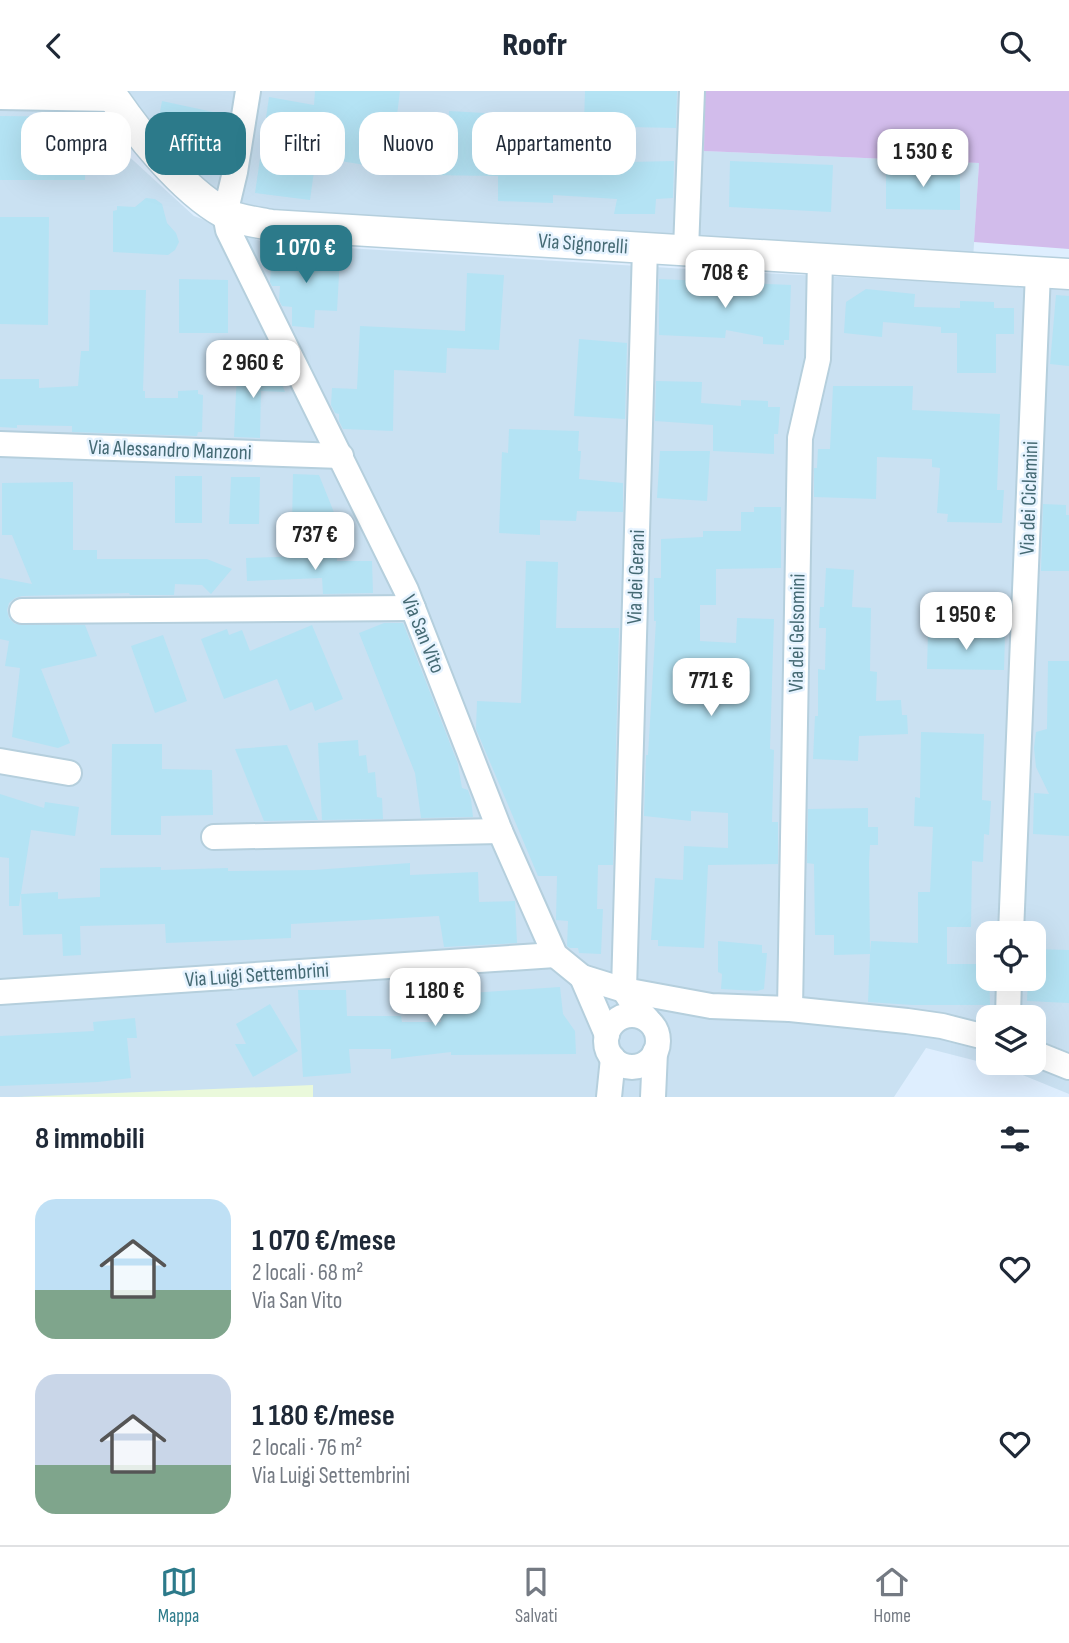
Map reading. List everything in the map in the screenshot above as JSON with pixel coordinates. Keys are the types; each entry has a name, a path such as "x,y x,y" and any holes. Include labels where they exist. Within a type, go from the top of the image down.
{"street":[{"path":"0,97 111,95 140,137 197,193 225,213 235,172 248,91"},
{"path":"686,250 692,91"},
{"name":"Via Signorelli","path":"225,213 271,225 1069,274"},
{"name":"Via San Vito","path":"225,213 228,230 341,456 413,608 500,831 555,955 582,977 634,1028"},
{"name":"Via dei Gerani","path":"634,1028 646,248"},
{"name":"Via dei Gelsomini","path":"790,1009 800,438 818,359 821,258"},
{"name":"Via dei Ciclamini","path":"1011,921 1038,272"},
{"name":"Via Alessandro Manzoni","path":"0,444 341,456"},
{"path":"22,611 413,608"},
{"path":"0,761 69,773"},
{"path":"214,837 500,831"},
{"name":"Via Luigi Settembrini","path":"0,992 555,955"},
{"name":"Via San Vito","path":"582,977 634,1028"},
{"name":"Via San Vito","path":"634,1028 665,1022 677,1013 711,1006 790,1009 919,1023 976,1035"},
{"name":"Via San Vito","path":"634,1028 711,1006"},
{"path":"609,1097 634,1028"},
{"path":"634,1028 650,1097"},
{"path":"634,1028 650,1097"},
{"path":"1046,1058 1069,1067"}],"shaded area":[{"path":"0,91 89,91 101,112 21,112 21,175 131,175 131,158 145,171 145,175 149,175 194,216 266,243 1069,289 1069,1094 1023,1075 1046,1075 1046,1005 976,1005 976,1061 926,1048 894,1097 0,1097"},
{"path":"118,91 705,91 705,151 979,163 973,260 273,217 199,187 189,175 246,175 246,112 145,112 145,123"},
{"path":"705,91 1069,91 1069,249 974,242 979,163 704,151"},
{"path":"313,1085 313,1097 18,1097"}],"building":[{"path":"315,91 400,91 397,112 359,112 359,164 345,162 345,112 267,112 269,97 314,105"},
{"path":"585,91 677,91 676,128 636,127 636,112 584,112"},
{"path":"162,101 213,112 160,112"},
{"path":"449,111 472,112 472,175 636,175 636,162 674,161 673,198 656,199 655,214 614,214 617,199 553,195 553,203 498,201 498,176 426,175 458,175 458,112"},
{"path":"0,116 21,116 21,175 85,175 85,180 0,180"},
{"path":"260,159 260,175 313,175 310,200 255,193"},
{"path":"730,161 833,165 831,212 729,207"},
{"path":"886,168 960,168 960,210 886,209"},
{"path":"146,198 155,199 162,204 167,223 176,233 179,242 175,250 168,255 113,252 113,211 117,210 117,206 135,207"},
{"path":"0,217 49,217 48,325 0,324"},
{"path":"272,253 340,257 337,311 315,310 314,328 292,326 292,307 282,306 279,300 280,286 272,286 270,282"},
{"path":"467,273 504,275 499,350 447,348 446,373 394,370 393,431 343,429 339,414 335,413 331,405 332,388 357,389 360,326 465,331"},
{"path":"179,279 228,280 228,333 179,333"},
{"path":"659,279 791,285 789,340 784,340 784,345 763,344 763,337 726,330 725,338 659,335"},
{"path":"866,289 915,294 914,307 960,308 960,301 994,302 994,308 1014,308 1014,334 996,334 996,373 957,373 957,333 941,333 941,327 883,322 882,337 844,333 846,302"},
{"path":"90,290 146,290 145,398 178,398 178,391 198,390 198,394 203,395 202,432 198,432 197,436 72,432 72,426 0,427 0,379 39,379 39,388 78,386 81,351 89,351"},
{"path":"1056,295 1069,296 1069,366 1050,364"},
{"path":"579,339 627,343 625,419 574,416"},
{"path":"277,371 285,392 261,391 260,438 234,437 237,372"},
{"path":"656,381 702,382 701,403 741,406 741,400 768,401 768,407 780,407 778,434 774,434 774,454 713,451 713,425 655,421"},
{"path":"833,386 913,386 912,410 1000,414 997,490 1004,490 1002,523 947,522 948,514 937,513 940,468 932,467 932,459 877,457 876,499 814,497 814,468 817,468 818,449 830,449"},
{"path":"509,429 579,431 579,479 623,483 623,512 577,511 576,521 540,520 540,535 499,533 502,452 508,453"},
{"path":"660,451 710,451 707,501 657,498"},
{"path":"293,474 319,475 339,525 292,525"},
{"path":"175,476 202,476 202,523 175,523"},
{"path":"231,477 260,477 259,524 229,524"},
{"path":"73,482 73,550 97,550 97,559 207,559 232,569 211,594 202,585 175,584 174,595 129,593 22,596 9,603 9,618 15,624 85,625 97,656 41,669 70,743 58,748 12,737 20,668 5,666 9,641 0,639 0,578 32,584 12,535 2,535 2,483"},
{"path":"1043,504 1066,505 1066,515 1069,515 1069,571 1041,571"},
{"path":"754,507 781,507 781,568 716,569 716,605 700,605 700,641 736,643 737,618 774,619 770,749 774,750 772,822 778,822 778,864 708,865 704,948 658,946 658,940 651,940 655,878 683,880 684,846 728,848 728,813 691,811 691,821 644,816 656,621 654,578 661,578 661,539 703,537 703,531 741,531 741,512 754,512"},
{"path":"337,555 337,561 372,561 373,593 323,594 322,578 247,581 246,558"},
{"path":"526,561 558,562 556,628 619,628 613,865 598,865 597,909 603,909 601,954 579,953 578,948 567,946 568,921 556,920 557,876 538,876 476,729 477,701 521,703"},
{"path":"826,568 854,570 852,607 871,608 870,671 877,672 876,701 901,700 902,715 907,715 908,734 859,736 858,761 813,759 815,716 818,716 818,669 825,670 826,628 819,628 820,607 824,607"},
{"path":"384,623 403,623 458,764 462,788 468,790 473,817 421,818 415,773 359,633"},
{"path":"312,625 343,699 315,711 312,702 290,711 277,679 224,699 201,639 227,629 229,635 242,630 250,651"},
{"path":"928,633 1005,635 1004,670 927,669"},
{"path":"163,635 187,701 155,713 131,646"},
{"path":"1048,661 1069,661 1069,836 1033,834 1034,793 1049,794 1036,767 1034,748 1036,732 1047,729"},
{"path":"921,732 984,734 982,800 991,801 989,835 984,834 983,862 972,861 971,927 947,927 947,964 976,964 976,991 990,991 990,1005 868,1002 870,954 834,955 834,935 815,935 814,864 807,863 808,809 868,808 868,827 878,827 878,845 870,845 870,953 871,941 918,943 918,892 930,892 933,827 914,826 915,797 920,798"},
{"path":"358,740 359,756 366,755 368,773 375,772 377,797 382,798 383,819 322,820 318,743"},
{"path":"112,744 162,744 162,769 212,770 213,815 161,816 161,835 111,835"},
{"path":"287,745 318,820 264,821 235,749"},
{"path":"0,794 44,808 45,802 79,807 75,836 31,830 19,906 9,906 9,858 0,857"},
{"path":"410,863 410,875 478,872 479,902 515,901 517,943 444,947 439,916 291,924 291,938 166,943 165,924 80,926 81,955 63,956 62,934 23,935 21,894 58,892 58,899 100,897 100,868 314,870"},
{"path":"718,941 762,945 762,953 767,953 764,989 721,989"},
{"path":"1046,949 1069,950 1069,1003 1027,1001 1027,991 1046,991"},
{"path":"560,987 563,1014 575,1031 576,1054 451,1055 451,1052 391,1059 391,1049 349,1049 351,1073 303,1077 298,990 346,990 347,1016 401,1016 402,1022 441,1022 440,989 470,989 471,993"},
{"path":"270,1004 298,1051 253,1077 235,1044 246,1044 236,1024"},
{"path":"135,1018 137,1038 127,1038 131,1078 0,1086 0,1036 94,1031 93,1022"}]}
